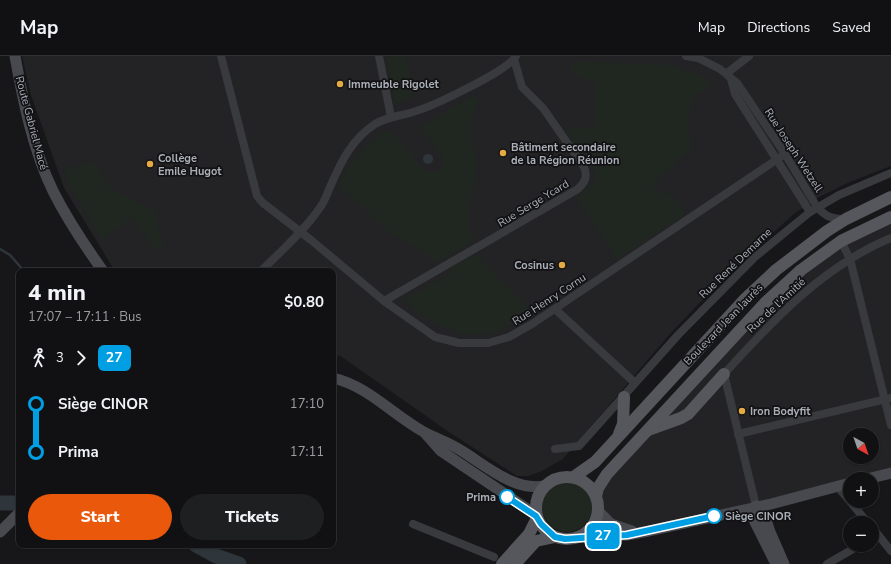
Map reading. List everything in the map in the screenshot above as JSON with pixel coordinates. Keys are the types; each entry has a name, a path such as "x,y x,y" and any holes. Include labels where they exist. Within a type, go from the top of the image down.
{"main road":[{"name":"Route Gabriel Macé","path":"15,56 26,108 41,162 53,191 72,225 99,268"},
{"name":"Boulevard Jean Jaurès","path":"575,476 595,462 749,295 776,270 802,249 846,219 891,197"},
{"name":"Boulevard Jean Jaurès","path":"596,496 598,488 607,474 645,431 765,303 801,270 841,241 891,216"},
{"path":"645,431 688,414 724,374"},
{"path":"336,379 342,380 369,394 424,432 447,441 517,484 530,487 544,486"},
{"path":"616,438 623,424 624,397"},
{"path":"424,432 441,452 537,517 547,531 555,537"},
{"path":"879,476 891,473"},
{"path":"498,561 529,534 537,517 535,505 537,497 544,486 556,478 575,476 586,483 596,496 598,511 595,522 588,532 578,538"},
{"path":"515,564 536,541 555,537 565,539 638,532 756,506 843,485"},
{"path":"756,506 753,513 754,520 776,564"},
{"path":"756,506 763,511 770,532 784,564"},
{"path":"598,511 611,524 638,532"},
{"path":"0,532 16,516"}],"street":[{"name":"Rue Henry Cornu","path":"220,56 257,196 384,301 435,337 459,343 488,343 509,337 555,309 785,154"},
{"path":"378,56 391,117"},
{"name":"Rue Joseph Wetzell","path":"686,56 705,61 729,76 742,89 785,154 814,209"},
{"path":"729,76 749,56"},
{"path":"264,268 320,208 351,145 376,124 391,117 412,113 431,106 493,74 515,58"},
{"name":"Rue Serge Ycard","path":"384,301 578,189 584,182 587,174 576,156 542,108 522,87 515,58"},
{"name":"Rue Joseph Wetzell","path":"729,76 735,94 776,159 814,209 832,219 846,219"},
{"name":"Rue René Demarne","path":"555,449 579,446 678,335 755,256 814,209 839,195 891,173"},
{"name":"Rue de l'Amitié","path":"724,374 782,313 820,280 850,259 891,238"},
{"path":"841,241 850,259 888,399 891,425"},
{"path":"555,309 636,383"},
{"path":"724,374 756,506"},
{"path":"738,434 888,399"},
{"path":"837,486 862,516"},
{"path":"413,524 498,561"},
{"path":"879,540 891,551"},
{"path":"827,564 848,552"}],"shaded area":[{"path":"22,56 891,56 891,166 850,182 819,197 794,214 729,272 670,334 563,459 542,471 528,476 517,476 449,432 339,355 336,358 336,268 113,268 64,188 31,95"},
{"path":"386,56 406,56 414,96 395,103"},
{"path":"575,61 669,65 705,76 712,85 698,93 691,105 689,134 692,148 652,185 660,191 673,195 685,214 617,259 577,198 598,178 564,131 583,126 594,130 595,82 569,72"},
{"path":"475,94 477,100 471,121 471,145 476,158 475,180 469,205 468,224 473,241 437,262 413,245 390,233 338,185 358,156 369,144 384,132 394,134 423,169 436,173 442,169 444,161 438,150 420,127"},
{"path":"428,154 433,159 428,164 423,159"},
{"path":"94,162 99,172 111,187 126,197 154,209 163,248 158,252 131,217 101,240 70,184 64,169"},
{"path":"891,217 891,473 879,476 879,472 843,472 843,481 638,532 598,511 596,496 598,488 801,270"},
{"path":"476,254 533,313 499,330 485,334 472,334 459,332 435,323 402,300 452,273 449,268"},
{"path":"562,482 572,482 585,489 592,502 592,512 585,525 572,532 562,532 553,528 546,521 542,512 542,502 546,493 553,486"}],"waterway":[{"path":"0,249 10,255 21,268"},
{"path":"0,503 16,503"},
{"path":"201,548 216,556 239,564"}],"bus line":[{"name":"27","path":"507,497 524,506 536,516 547,531 555,537 565,539 627,535 688,523 714,516"}],"place":[{"name":"Immeuble Rigolet","path":"340,84"},
{"name":"Bâtiment secondaire de la Région Réunion","path":"503,153"},
{"name":"Collège Emile Hugot","path":"150,164"},
{"name":"Cosinus","path":"562,265"},
{"name":"Iron Bodyfit","path":"742,411"},
{"name":"Prima","path":"507,497"},
{"name":"Siège CINOR","path":"714,516"}]}
